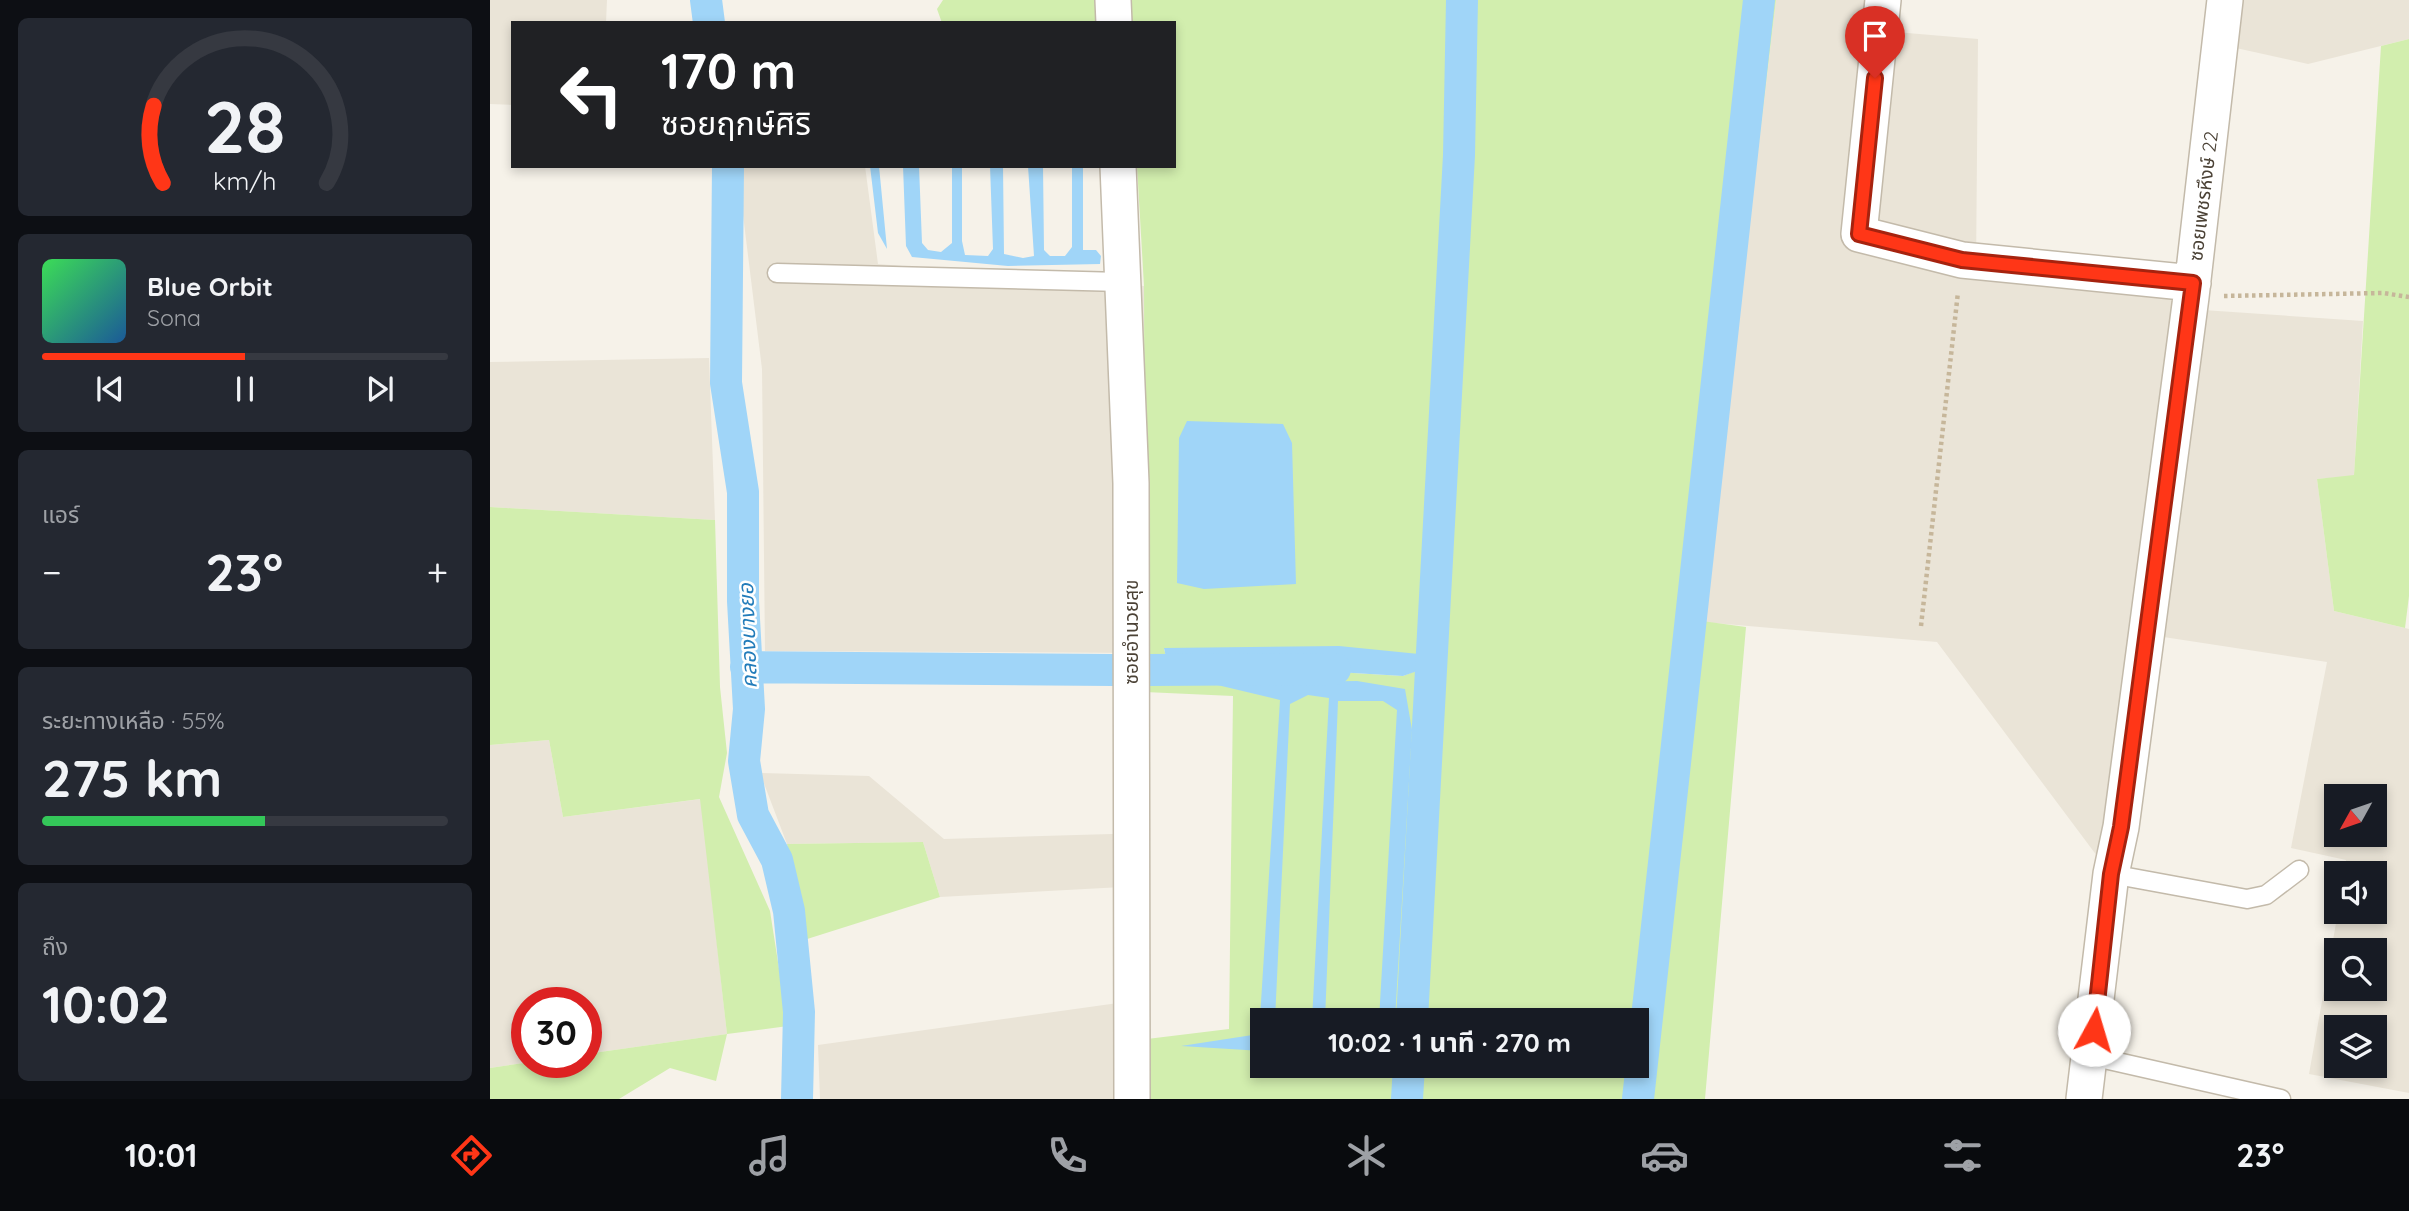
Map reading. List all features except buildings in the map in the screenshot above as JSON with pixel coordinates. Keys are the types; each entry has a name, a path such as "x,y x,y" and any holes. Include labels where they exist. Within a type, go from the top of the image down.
{"street":[{"path":"1113,0 1114,21"},
{"path":"1883,0 1859,234 1962,260 2192,290"},
{"name":"ซอยเพชรหึงษ์ 22","path":"2084,1099 2111,874 2121,827 2192,290 2225,0"},
{"name":"ซอยอำนวยสุข","path":"1118,168 1130,483 1132,1099"}],"lane":[{"path":"777,273 1121,282"},
{"path":"2111,874 2247,899 2266,895 2299,870"},
{"path":"2091,1056 2281,1099"}],"path":[{"path":"1922,626 1962,260"},
{"path":"2192,290 2383,293 2409,297"}],"shaded area":[{"path":"490,0 607,0 606,21 511,21 511,105 490,104"},
{"path":"1776,0 1884,0 1884,31 1978,39 1976,271 2177,291 2203,310 2363,321 2354,476 2317,479 2334,611 2409,629 2409,1093 2330,1078 2387,1078 2387,1015 2324,1015 2324,1077 2309,1074 2324,990 2324,1001 2387,1001 2387,938 2333,938 2336,924 2387,924 2387,861 2346,861 2291,848 2327,662 2157,636 2097,856 1937,642 1702,622"},
{"path":"2221,0 2409,0 2409,39 2308,64 2236,48"},
{"path":"737,168 865,168 878,264 1144,286 1145,653 765,651 762,369"},
{"path":"709,358 715,520 490,507 490,362"},
{"path":"549,740 563,817 701,799 727,1034 602,1052 602,987 511,987 511,1065 490,1068 490,745"},
{"path":"760,773 869,776 944,839 1146,833 1150,1099 820,1099 818,1045 1118,1003 1122,887 940,897 923,842 787,844"}],"green space":[{"path":"943,0 1105,0 1105,21 941,21 937,9"},
{"path":"1129,0 1776,0 1702,621 1746,627 1705,1099 1150,1099 1147,1039 1229,1029 1233,696 1145,692 1144,286 1137,168 1176,168 1176,21 1130,21","holes":["1164,649 1423,668 1403,676 1168,662"]},
{"path":"2409,39 2409,596 2405,628 2334,611 2317,479 2354,475 2381,46"},
{"path":"490,507 715,520 720,687 727,753 719,797 770,911 788,1026 727,1034 700,799 563,817 549,740 490,745"},
{"path":"923,842 940,897 804,940 787,844"},
{"path":"727,1034 716,1081 670,1068 619,1099 490,1099 490,1068 511,1065 511,1078 602,1078 602,1052"}],"water":[{"path":"870,168 879,168 887,249 878,233"},
{"path":"903,168 919,168 922,243 928,250 941,252 952,243 952,168 962,168 962,241 965,255 988,256 993,249 990,168 1003,168 1004,254 1023,258 1034,256 1028,168 1043,168 1044,250 1050,256 1065,256 1072,247 1072,168 1083,168 1083,250 1096,250 1101,256 1100,264 1008,266 912,257 906,246"},
{"path":"1187,421 1283,424 1292,443 1296,584 1204,589 1177,583 1179,438"},
{"path":"1339,646 1419,654 1423,669 1403,676 1167,662 1164,648"},
{"path":"1357,681 1405,689 1412,730 1396,1008 1380,1008 1397,710 1383,701 1338,701 1325,1008 1313,1008 1329,698 1308,695 1290,704 1276,1008 1261,1008 1280,700 1209,683"},
{"path":"1250,1035 1250,1050 1181,1046"}],"waterway":[{"name":"คลองบางยอ","path":"706,0 709,21"},
{"path":"1413,1008 1459,155 1462,0"},
{"path":"1638,1099 1759,0"},
{"name":"คลองบางยอ","path":"728,168 726,383 743,492 743,601 749,709 744,761 753,815 777,860 789,911 799,1012 797,1099"},
{"path":"746,667 1113,670"},
{"path":"1149,670 1335,669"},
{"path":"1407,1099 1408,1078"}],"route":[{"path":"1875,78 1859,234 1962,260 2193,283 2121,827 2111,874 2094,1030"}]}
